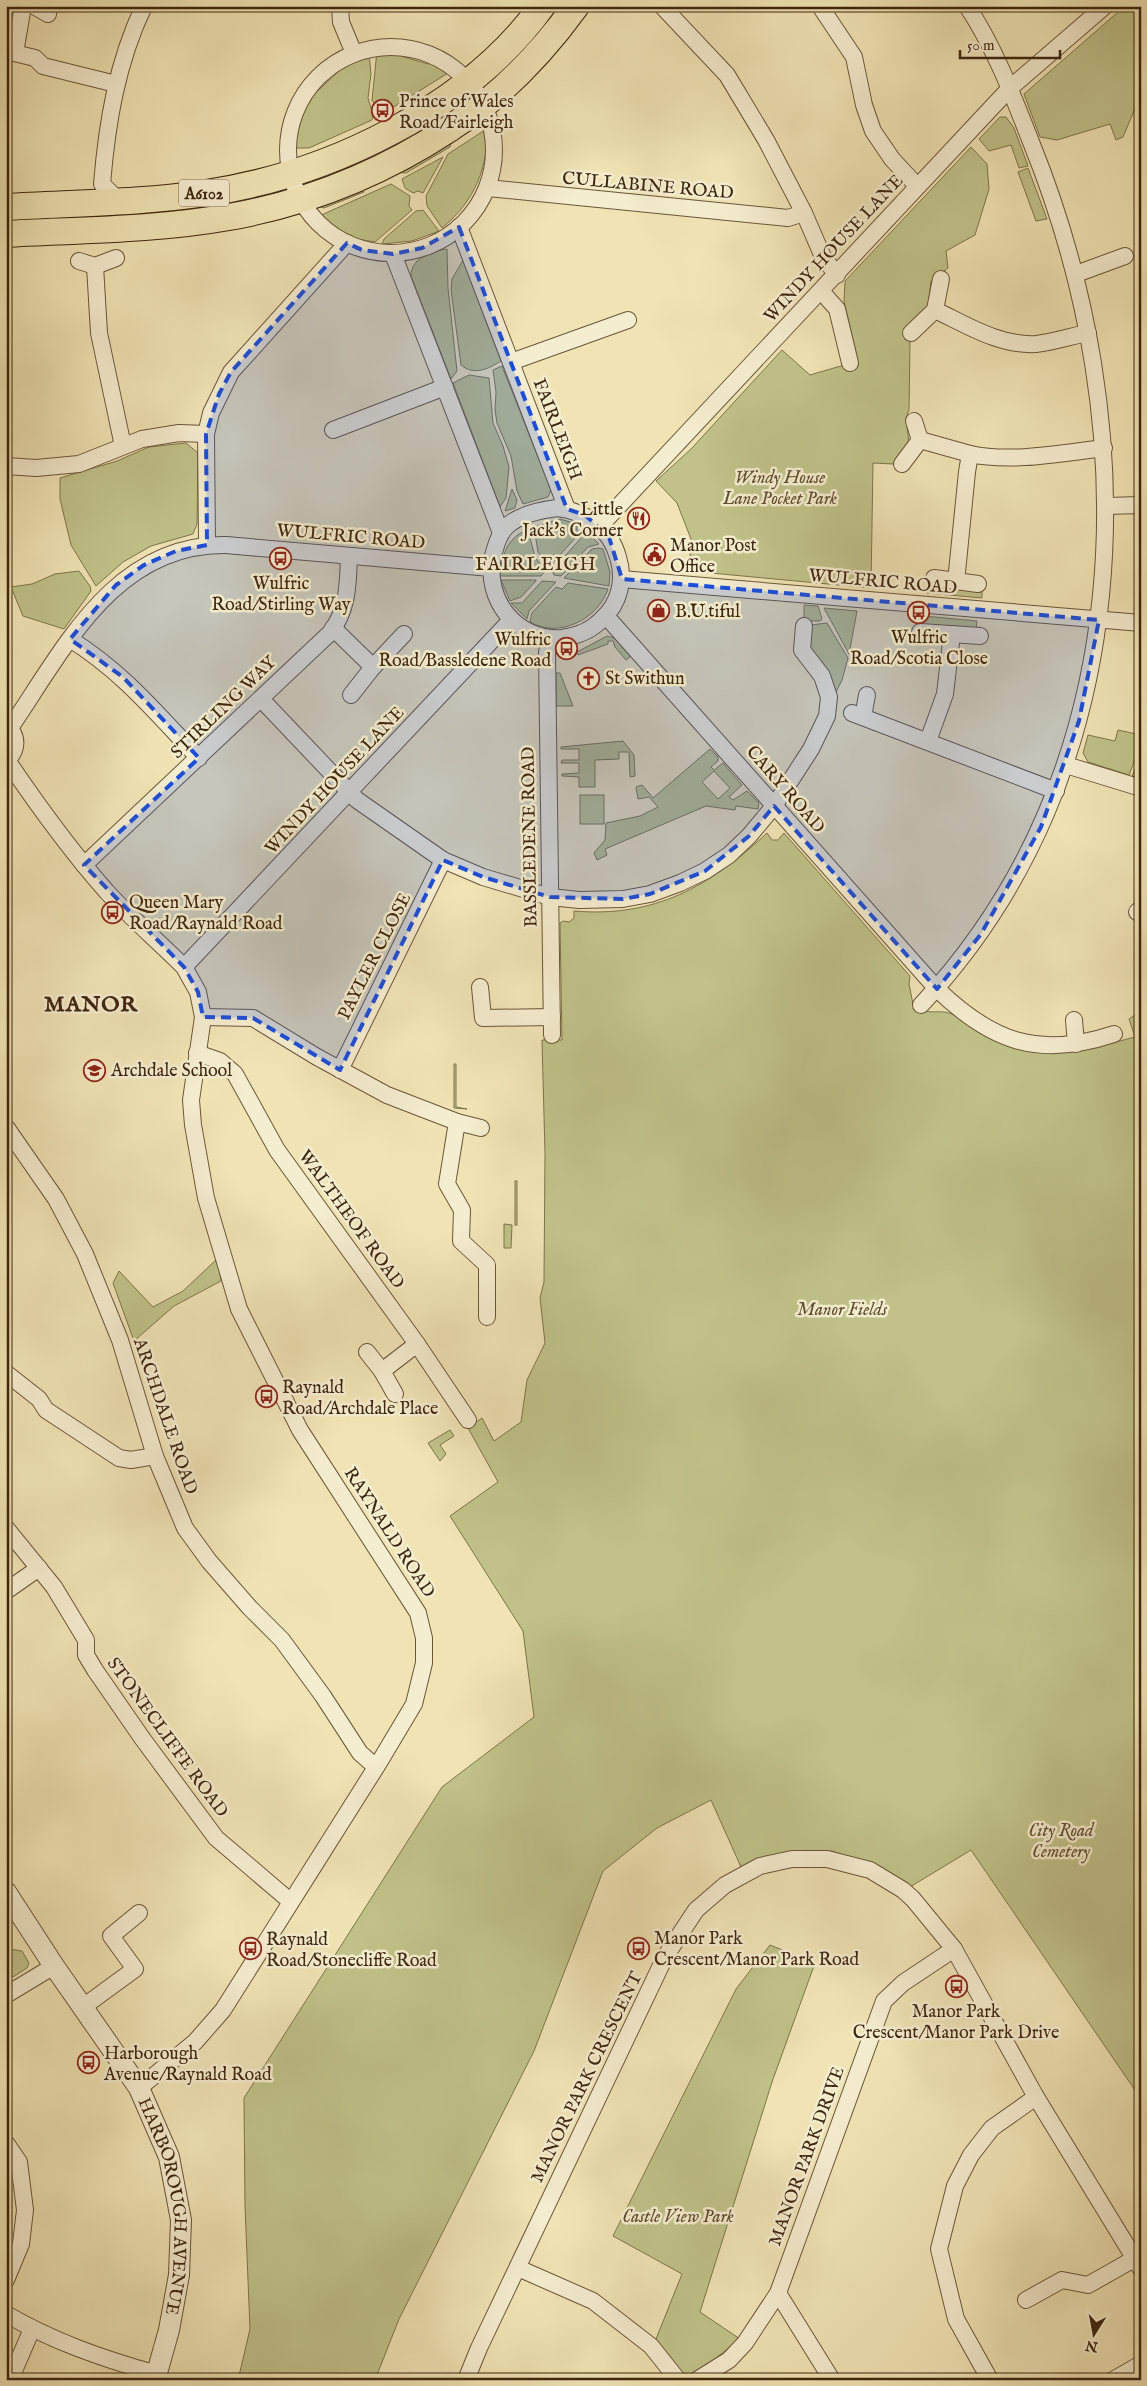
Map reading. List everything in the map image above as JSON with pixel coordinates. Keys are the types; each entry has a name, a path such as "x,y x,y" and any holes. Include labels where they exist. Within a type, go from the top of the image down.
{"highway":[{"name":"A6102","path":"6,207 204,194 291,174 353,150 392,132 437,104 468,82 504,49 542,6"},
{"name":"A6102","path":"6,234 199,221 266,209 300,200 392,164 485,104 553,38 576,6"}],"street":[{"path":"24,6 11,52 35,58 43,66 116,84"},
{"path":"118,200 102,184 106,138 116,84 144,6"},
{"path":"340,6 340,22 353,51"},
{"path":"662,6 726,75 766,140 804,213 822,256 837,275"},
{"path":"820,6 854,58 864,106 873,131 892,159 917,186"},
{"path":"921,1005 937,989 981,934 1001,902 1026,859 1066,765 1089,682 1100,620 1106,506 1104,448 1099,399 1076,274 1044,173 1010,88 980,27 967,6"},
{"name":"WINDY HOUSE LANE","path":"600,526 1010,88 1105,6"},
{"path":"391,47 426,53 455,68 485,104 495,137 494,157 488,188 459,227 447,238 422,248 393,254 362,250 347,243 317,221 300,200 296,180 289,168 290,137 300,101 310,85 324,71 353,51 391,47"},
{"path":"437,104 456,108 475,103 485,104"},
{"name":"CULLABINE ROAD","path":"488,188 788,218 804,213"},
{"name":"FAIRLEIGH","path":"459,227 567,509"},
{"path":"207,544 206,434 210,414 230,372 347,243"},
{"path":"393,254 501,533"},
{"path":"1076,274 1125,256"},
{"path":"79,261 95,266 116,258"},
{"path":"95,266 98,333 123,446"},
{"path":"911,332 935,310 941,279"},
{"path":"822,291 837,308 850,363"},
{"path":"935,310 986,335 1014,343 1035,344 1088,333"},
{"name":"FAIRLEIGH","path":"511,362 628,320"},
{"path":"333,430 445,387"},
{"path":"914,421 920,440"},
{"path":"6,466 36,468 79,464 123,446 163,434 206,434"},
{"path":"920,440 983,457 1010,458 1104,448"},
{"path":"902,464 920,440"},
{"path":"956,582 970,454"},
{"path":"1106,506 1141,505"},
{"path":"546,509 567,509 584,516 600,526 615,547 620,563 621,579 618,596 606,616 590,629 572,637 551,638 528,632 512,620 499,604 494,591 491,568 495,547 501,533 515,520 546,509"},
{"name":"WULFRIC ROAD","path":"8,727 95,606 116,585 144,565 176,551 207,544 491,568"},
{"name":"STIRLING WAY","path":"84,865 334,628 341,619 347,592 349,556"},
{"path":"934,578 978,584"},
{"name":"WULFRIC ROAD","path":"621,579 1141,623"},
{"name":"CARY ROAD","path":"606,616 937,989 966,1015 986,1028 1014,1041 1038,1046 1076,1044 1114,1034"},
{"name":"WINDY HOUSE LANE","path":"184,967 512,620"},
{"path":"261,699 357,800 444,860 483,877 550,897 579,900 623,899 650,894 680,884 705,871 729,855 749,836 774,806 811,749 827,716 829,697 822,676 802,650 804,626"},
{"path":"334,628 373,667"},
{"path":"920,632 980,636"},
{"path":"351,695 373,667 404,634"},
{"path":"928,741 946,694 952,634"},
{"name":"BASSLEDENE ROAD","path":"551,638 547,652 552,1035"},
{"path":"70,639 104,661 124,678 199,758"},
{"path":"867,695 857,715 1056,791"},
{"path":"7,760 15,751 16,745 14,733 8,727"},
{"name":"RAYNALD ROAD","path":"7,760 44,815 84,865 108,893 184,967 198,992 202,1017 191,1100 193,1124 206,1198 239,1309 300,1430 418,1613 424,1638 424,1663 421,1684 409,1712 223,2010 194,2042 139,2088"},
{"path":"1066,765 1141,788"},
{"name":"PAYLER CLOSE","path":"340,1070 444,860"},
{"path":"480,987 483,1018 552,1017"},
{"path":"202,1017 253,1018 340,1070 387,1095 457,1122 481,1128"},
{"path":"1074,1020 1076,1044"},
{"name":"WALTHEOF ROAD","path":"197,1053 220,1062 235,1074 277,1150 417,1344 468,1420"},
{"path":"457,1122 447,1184 462,1210 461,1241 488,1265 487,1318"},
{"name":"ARCHDALE ROAD","path":"6,1126 56,1199 85,1254 120,1340 155,1456 185,1528 250,1608 282,1640 323,1696 360,1753 376,1767"},
{"path":"382,1371 417,1344"},
{"path":"367,1352 382,1371 395,1394"},
{"path":"6,1372 40,1399 46,1410 119,1458 131,1460 155,1456"},
{"name":"STONECLIFFE ROAD","path":"6,1528 54,1587 86,1640 86,1655 95,1670 142,1738 216,1838 250,1869 290,1901"},
{"path":"6,1591 39,1568"},
{"name":"MANOR PARK CRESCENT","path":"466,2380 479,2348 588,2115 665,1957 696,1910 726,1885 760,1866 792,1859 827,1859 870,1870 908,1895 954,1949 1036,2097 1137,2264 1088,2285 1062,2280 1026,2300"},
{"name":"HARBOROUGH AVENUE","path":"6,1892 54,1966 139,2088 169,2157 181,2220 179,2275 169,2330 156,2377"},
{"path":"83,2007 135,1969 110,1936 139,1913"},
{"name":"MANOR PARK DRIVE","path":"697,2380 728,2360 745,2343 778,2293 884,2001 902,1983 954,1949"},
{"path":"6,1995 54,1966"},
{"path":"990,2380 956,2319 939,2249 955,2186 971,2155 992,2128 1036,2097"},
{"path":"6,2143 19,2162 25,2210 21,2244 6,2280"},
{"path":"518,2268 593,2301 651,2346 678,2380"},
{"path":"778,2293 832,2380"},
{"path":"6,2314 32,2329 90,2355 156,2377"},
{"path":"10,2380 32,2329"},
{"path":"1113,2380 1141,2364"}],"highlighted area":[{"path":"459,227 567,509 585,515 609,537 622,579 1099,620 1079,721 1041,827 981,934 937,989 774,806 749,836 705,871 650,894 623,899 550,897 483,877 443,860 340,1070 253,1018 203,1017 198,992 184,967 84,865 199,758 123,677 70,639 116,585 144,565 176,551 207,545 206,434 219,394 231,372 347,243 362,250 393,254 422,248"}],"green space":[{"path":"1125,6 1141,6 1141,39 1136,106 1123,137 1116,140 1110,124 1057,140 1040,137 1024,94"},
{"path":"377,51 401,51 404,57 428,64 434,61 441,65 448,73 381,115 372,100"},
{"path":"369,53 371,74 368,98 373,115 372,120 309,148 292,148 294,133 308,96 311,97 340,70 341,63"},
{"path":"1000,117 1006,117 1014,128 1028,166 1019,168 1011,145 989,151 979,139"},
{"path":"486,126 487,141 485,155 477,182 463,207 442,228 427,206 426,196 448,154 485,130"},
{"path":"451,143 450,147 406,173 391,172"},
{"name":"Windy House Lane Pocket Park","path":"971,147 987,164 989,189 975,235 946,251 948,268 931,281 928,307 904,330 910,342 909,410 906,418 909,443 894,464 873,463 871,588 689,571 691,539 677,503 656,481 691,449 782,350 810,375 858,361 844,301 845,281"},
{"path":"360,155 362,161 358,162 360,169 305,186 308,179 321,170 328,174 345,167"},
{"path":"443,157 423,193 418,191 413,193 405,188 402,179"},
{"path":"1028,168 1047,219 1036,221 1018,172"},
{"path":"391,184 410,196 409,206 412,210 375,242 352,238 319,216"},
{"path":"363,189 364,192 324,208 317,206"},
{"path":"423,210 439,231 412,241 382,244 384,239 416,211"},
{"path":"447,249 448,288 457,371 451,379 411,276 414,264 423,256"},
{"path":"463,260 501,361 491,367 476,371 461,365 451,290 452,279"},
{"path":"502,366 551,490 548,497 523,504 517,491 511,456 497,423 495,410 496,392 493,370"},
{"path":"469,375 489,378 493,423 503,446 509,467 506,498 500,507 453,383"},
{"path":"186,443 198,453 197,524 193,534 151,546 123,562 96,586 71,545 60,499 60,478 117,461 149,447"},
{"path":"512,489 517,500 515,508 505,511"},
{"path":"560,519 577,524 577,536 549,567 538,552 534,527"},
{"path":"584,529 599,544 588,547 561,576 554,575 552,571 580,539"},
{"path":"528,530 535,557 545,571 541,576 500,576 502,561 507,548 515,537"},
{"path":"592,549 603,549 610,572 609,586 564,578"},
{"path":"79,571 90,586 91,591 64,629 23,616 11,587 32,584 55,574"},
{"path":"501,580 536,581 521,597 510,601"},
{"path":"542,581 556,582 529,611 527,619 511,603 522,603"},
{"path":"568,583 608,589 596,609 576,623 565,627 553,628 541,627 530,622 532,613 556,587 562,589"},
{"path":"928,585 982,591 982,598 927,593"},
{"path":"804,605 818,606 822,619 820,621 804,621"},
{"path":"824,608 857,611 849,654"},
{"path":"924,616 977,621 976,631 923,627"},
{"path":"827,623 848,658 842,680 834,696 810,648 811,625"},
{"path":"607,636 614,638 630,654 630,657 626,660 615,647 613,641 608,641 608,644 578,655 577,652"},
{"path":"556,673 560,673 573,706 556,706"},
{"path":"1118,730 1141,735 1141,749 1139,749 1129,775 1088,762 1083,753 1088,735 1115,741"},
{"path":"623,741 634,755 635,776 630,777 629,752 619,752 619,759 595,760 595,787 579,787 579,777 562,776 562,774 579,773 579,763 561,763 562,760 579,760 579,749 561,749 561,747"},
{"path":"710,749 718,757 718,761 711,767 714,770 723,763 742,785 729,797 733,800 747,791 759,803 758,809 736,806 735,810 706,806 605,849 607,855 597,860 594,853 605,840 606,823 640,816 658,807 649,797 638,799 636,787 642,785 653,798","holes":["714,771 730,788 718,799 702,782"]},
{"path":"1141,755 1141,779 1132,776"},
{"path":"580,795 604,795 604,824 580,824"},
{"name":"Manor Fields","path":"767,833 772,840 778,840 784,833 910,976 909,984 913,1004 919,1008 929,1012 944,1012 955,1015 996,1040 1013,1047 1047,1052 1083,1049 1135,1037 1129,1019 1141,1011 1141,2099 971,1850 910,1887 832,1851 741,1867 711,1800 657,1828 603,1871 534,2051 399,2319 375,2380 238,2380 250,2329 245,2206 244,2098 442,1787 534,1717 523,1631 450,1516 498,1482 468,1428 482,1418 494,1441 521,1422 527,1380 545,1343 540,1298 544,1282 545,1153 542,1040 562,1040 560,923 563,921 569,922 574,918 574,911 603,912 630,909 656,903 680,894 724,869"},
{"path":"454,1064 456,1064 456,1107 467,1109 454,1108"},
{"path":"515,1181 517,1181 517,1225 515,1225"},
{"path":"504,1224 512,1225 511,1248 504,1248"},
{"path":"218,1258 221,1281 174,1306 134,1341 113,1283 119,1271 153,1307 183,1291"},
{"path":"450,1430 454,1436 440,1445 446,1454 440,1461 428,1443"},
{"name":"Castle View Park","path":"770,1945 815,1963 772,2082 700,2312 740,2339 692,2377 679,2374 654,2344 682,2274 613,2236 736,1989"},
{"path":"10,1949 22,1951 29,1963 27,1968 13,1977 6,1959 6,1952"}],"place":[{"name":"Prince of Wales Road/Fairleigh","path":"383,111"},
{"name":"Little Jack's Corner","path":"639,519"},
{"name":"Manor Post Office","path":"654,555"},
{"name":"Wulfric Road/Stirling Way","path":"281,558"},
{"name":"B.U.tiful","path":"659,611"},
{"name":"Wulfric Road/Scotia Close","path":"919,612"},
{"name":"Wulfric Road/Bassledene Road","path":"567,649"},
{"name":"St Swithun","path":"589,678"},
{"name":"Queen Mary Road/Raynald Road","path":"113,912"},
{"name":"Archdale School","path":"95,1070"},
{"name":"Raynald Road/Archdale Place","path":"266,1397"},
{"name":"Manor Park Crescent/Manor Park Road","path":"638,1948"},
{"name":"Raynald Road/Stonecliffe Road","path":"250,1949"},
{"name":"Manor Park Crescent/Manor Park Drive","path":"956,1986"},
{"name":"Harborough Avenue/Raynald Road","path":"88,2063"}],"district":[{"name":"FAIRLEIGH","path":"536,563"},
{"name":"MANOR","path":"91,1003"}],"park label":[{"name":"City Road Cemetery","path":"1061,1840"}]}
